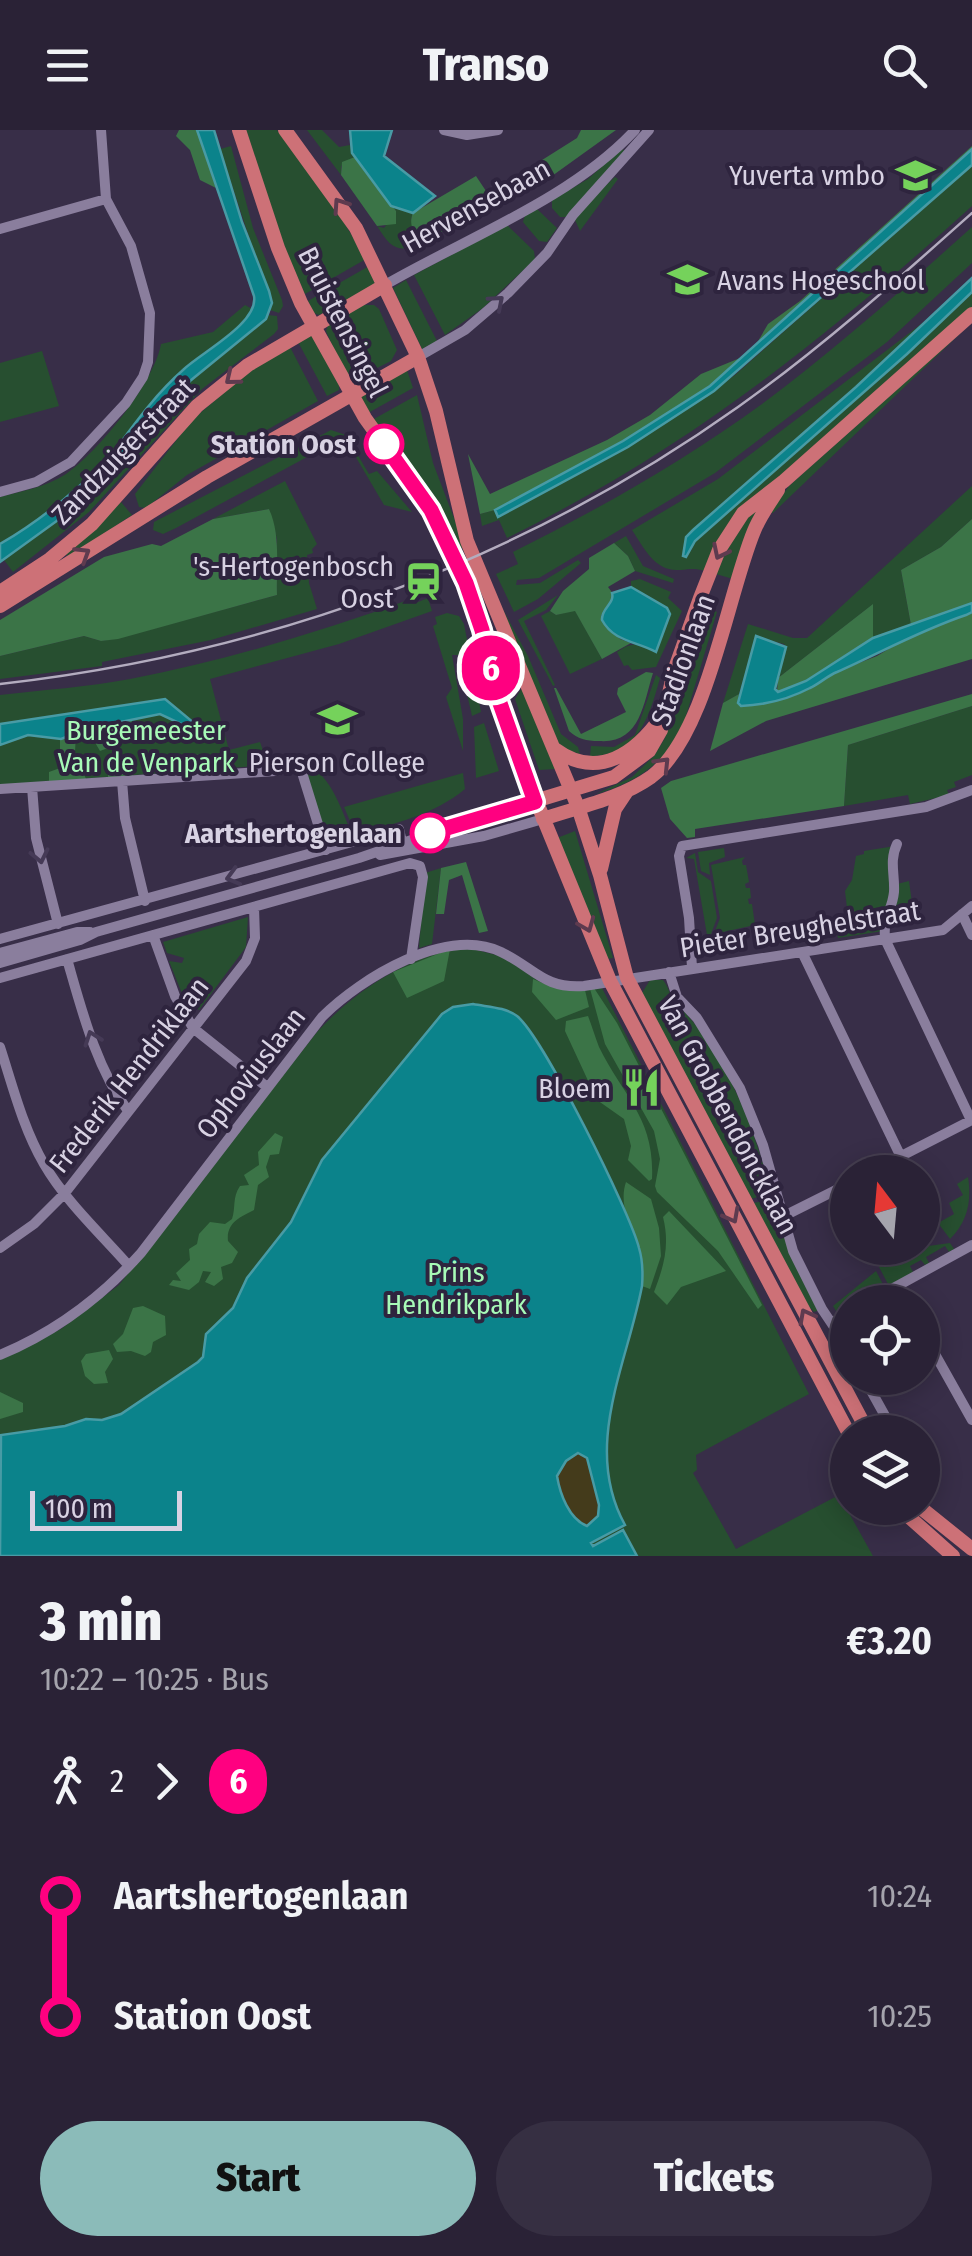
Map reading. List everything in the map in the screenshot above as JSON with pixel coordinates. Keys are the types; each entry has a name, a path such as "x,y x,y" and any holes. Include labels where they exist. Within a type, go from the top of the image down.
{"main road":[{"name":"Bruistensingel","path":"238,130 278,248 314,326 350,396 431,510 458,565 482,630 500,703 543,818"},
{"name":"Bruistensingel","path":"285,130 356,228 418,357 436,410 466,541 578,807"},
{"name":"Zandzuigerstraat","path":"0,592 50,559 92,524 197,406 248,365 385,285"},
{"name":"Stadionlaan","path":"571,792 614,778 639,761 659,736 674,671 719,550 743,513 784,482 972,314"},
{"name":"Hervensebaan","path":"350,396 418,357"},
{"name":"Zandzuigerstraat","path":"0,606 206,476 350,396"},
{"name":"Stadionlaan","path":"578,807 628,790 660,770 686,734 732,606 754,530 784,482"},
{"path":"554,748 564,756 583,761 614,760 643,741 665,711"},
{"path":"600,875 615,808 628,790"},
{"path":"535,802 571,792"},
{"path":"543,818 578,807"},
{"name":"Van Grobbendoncklaan","path":"578,807 627,978 859,1415"},
{"name":"Van Grobbendoncklaan","path":"543,818 610,981 839,1415"},
{"path":"940,1523 972,1549"},
{"path":"918,1525 953,1556"}],"street":[{"path":"0,492 36,482 71,462 116,414 143,377 150,348 150,314 131,246 106,199 102,130"},
{"path":"444,130 467,135 496,130"},
{"name":"Hervensebaan","path":"385,285 584,173 615,152 635,130"},
{"name":"Hervensebaan","path":"418,357 464,330 508,293 547,253 574,214 649,130"},
{"path":"0,229 106,199"},
{"path":"0,789 300,766 326,850"},
{"path":"122,781 128,838 145,902"},
{"path":"32,787 36,838 58,924"},
{"path":"692,968 679,856 682,846 926,806 972,790"},
{"path":"0,962 359,858 535,802"},
{"path":"359,858 484,836 543,818"},
{"path":"0,939 399,829 402,842"},
{"path":"898,844 892,857 894,896 883,919 886,938 972,1120 905,1155"},
{"path":"0,978 410,863 420,866 423,877 411,959"},
{"name":"Frederik Hendriklaan","path":"0,1248 34,1224 65,1193 253,950 257,918 254,906"},
{"name":"Pieter Breughelstraat","path":"610,981 943,930 972,906"},
{"path":"962,914 972,936"},
{"path":"0,953 78,932 96,932"},
{"path":"153,935 174,996 193,1028 267,1087"},
{"name":"Ophoviuslaan","path":"0,1356 58,1326 130,1266 267,1087 338,1002 375,976 411,959 479,945 513,958 546,982 572,987 610,981"},
{"path":"802,952 900,1155"},
{"path":"67,959 96,1050 128,1111"},
{"name":"Van Grobbendoncklaan","path":"669,972 677,997 721,1053 751,1111 793,1251 830,1318"},
{"path":"0,1047 32,1140 65,1193 130,1266"},
{"path":"782,1217 830,1193"},
{"path":"900,1285 972,1245"},
{"path":"940,1363 972,1420"},
{"path":"968,1556 972,1549"}],"green space":[{"path":"246,130 277,130 333,204 366,259 305,294 285,249"},
{"path":"307,130 322,130 339,147 350,145 355,157 341,166 341,175"},
{"path":"231,146 253,228 282,300 279,313 270,310 271,303 220,149"},
{"path":"622,149 625,151 568,217 560,217 552,208 552,200 588,179"},
{"path":"972,165 972,206 862,302 752,389 635,467 507,538 499,520 482,526 480,514 495,510 499,517 628,447 735,375"},
{"path":"615,177 618,179 580,231 575,220"},
{"path":"391,206 413,213 411,219 422,243 401,248 386,239 377,226 384,228 396,211"},
{"path":"537,209 557,228 547,242 539,241 523,222 525,215"},
{"path":"507,225 534,251 535,259 483,308 445,335 414,275"},
{"path":"972,227 972,263 887,342 715,473 539,578 517,580 516,585 540,583 578,560 581,563 538,599 514,612 496,574 518,564 513,552 641,483 732,425 843,340"},
{"path":"369,266 375,284 319,315 314,313 308,301"},
{"path":"406,280 437,341 422,349 393,288"},
{"path":"972,292 972,307 735,517 705,571 671,570 646,551 632,530 718,479 925,321 693,530 691,551 695,541"},
{"path":"245,305 254,310 250,317 168,384 116,448 83,481 47,513 0,544 0,497 42,485 79,464 136,396 148,378 161,344 213,332"},
{"path":"361,305 379,309 397,350 391,361 357,378 344,372 326,331 328,325"},
{"path":"268,315 277,316 278,329 274,334 202,389 89,512 13,572 4,560 76,507 122,465 190,381"},
{"path":"966,328 773,513 770,512 789,486"},
{"path":"311,334 339,385 339,390 327,396 297,340"},
{"path":"289,345 318,401 187,475 146,508 139,507 135,494 192,420 252,369"},
{"path":"42,351 59,406 0,422 0,363"},
{"path":"406,367 413,388 368,413 357,394"},
{"path":"417,395 433,463 465,547 459,549 433,501 372,420"},
{"path":"331,430 346,435 369,474 377,471 412,512 384,505 344,437 176,528 163,534 153,530 154,522"},
{"path":"285,481 317,544 313,553 307,555 309,583 317,609 211,640 102,662 102,666 0,679 0,656 84,636 101,641 119,638 277,595 277,539 269,509 213,519"},
{"path":"972,486 972,519 941,547 901,570 911,625 873,638 872,605 778,678 784,644 756,637 739,694 723,703 748,624 793,638 807,638"},
{"path":"763,498 733,579 716,574 734,535"},
{"path":"121,502 132,515 68,557 66,554"},
{"path":"626,536 643,566 674,579 673,583 635,571 628,556 614,543"},
{"path":"640,579 671,592 668,598 682,611 656,667 632,670 624,666 617,652 636,644 656,652 669,616 665,607 631,587 631,581"},
{"path":"558,595 546,610 524,621 553,686 518,620"},
{"name":"Burgemeester Van de Venpark","path":"428,598 432,611 339,644 210,679 229,750 260,742 268,765 0,785 0,745 28,735 61,739 91,728 160,713 189,730 165,699 0,724 0,695 166,672 272,645 411,599 413,604"},
{"path":"500,604 528,656 561,734 578,747 580,754 557,742"},
{"path":"701,605 717,612 682,729 666,753 646,771 596,794 632,777 654,756 665,738 682,661"},
{"path":"575,610 602,659 570,674 541,616 550,611 556,615"},
{"path":"447,613 459,616 464,624 481,712 472,716 458,655 452,655 463,719 463,751 446,697 452,688 433,626 437,624 435,617"},
{"path":"656,675 660,678 656,693 639,732 620,749 590,756 591,746 614,747 635,735"},
{"path":"522,688 556,769 539,770 515,699"},
{"path":"972,706 972,775 954,782 956,787 947,790 949,795 910,804 908,795 844,806 848,745"},
{"path":"484,723 499,771 476,778 474,727"},
{"path":"307,764 330,786 353,836 336,841 327,837 304,769"},
{"path":"463,773 465,789 453,798 414,817 356,835 344,807"},
{"path":"516,811 518,818 420,840"},
{"path":"575,831 613,958 606,959 557,838"},
{"path":"895,846 893,890 883,916 840,925 856,856"},
{"path":"724,848 725,857 709,863 710,875 701,871 698,852"},
{"path":"695,853 698,872 711,881 717,918 707,935 694,859 686,858"},
{"path":"745,857 742,861 749,882 745,884 750,888 748,899 755,925 714,934 720,918 711,865"},
{"path":"441,868 432,944 419,948 425,873"},
{"path":"909,881 913,910 889,917 897,884"},
{"path":"248,917 246,947 199,1010 194,1007 198,992 191,992 189,1004 169,961 182,963 184,958 167,953 163,942"},
{"path":"880,921 883,931 838,938 836,929"},
{"name":"Prins Hendrikpark","path":"465,947 504,957 542,983 600,984 809,1394 696,1455 697,1470 693,1473 736,1549 830,1500 830,1525 856,1525 873,1556 0,1556 0,1359 61,1329 119,1285 332,1017 384,977"},
{"path":"650,980 663,980 727,1073 745,1112 772,1194 750,1199 642,993"},
{"path":"968,1177 967,1211 950,1239 940,1222 954,1214 949,1203 963,1195 957,1184"},
{"path":"774,1199 789,1251 819,1310 814,1312 753,1203"},
{"path":"950,1243 954,1249 949,1252 945,1246 940,1249 940,1244"},
{"path":"912,1265 913,1272 888,1285 879,1267"},
{"path":"876,1271 883,1285 859,1285"}],"shaded area":[{"path":"179,130 197,130 216,188 200,180 190,150 176,136"},
{"path":"197,130 214,130 242,222 269,291 272,303 266,319 190,381 122,464 76,507 0,562 0,544 47,512 93,473 165,388 239,327 253,306 254,296"},
{"path":"350,130 392,130 384,156 435,196 413,213 391,206 352,153"},
{"path":"581,130 616,130 538,186 506,197 422,243 417,236 412,225 413,213 476,176 488,194 577,138"},
{"path":"972,149 710,386 623,441 495,510 480,514 468,454 490,494 607,440 650,415 701,374 740,358 757,343 768,324 800,301"},
{"path":"972,149 972,165 714,391 628,447 498,517 495,510 623,441 710,386"},
{"path":"355,157 396,211 396,224 377,226 341,175 342,162"},
{"path":"972,278 972,292 683,556 686,537 693,530 856,387"},
{"path":"269,509 277,540 277,595 118,639 101,641 84,636 0,656 0,620 104,557 152,544 161,546 213,519"},
{"path":"972,519 972,603 911,625 901,570 941,547"},
{"path":"614,543 628,556 635,571 608,587 614,595 601,616 620,639 631,643 602,659 575,611 556,615 550,611 563,591 589,569 589,558"},
{"path":"631,587 667,608 670,614 656,652 619,637 602,620 612,593"},
{"path":"972,603 972,612 833,674 802,692 759,704 738,703 756,636 786,647 775,689 778,692 806,681 873,638"},
{"path":"873,604 873,638 806,681 777,692 778,678"},
{"path":"972,612 972,659 766,721 710,751 723,703 739,694 741,706 783,698 877,656 915,633"},
{"path":"646,672 653,673 642,709 638,720 623,736 590,741 569,731 554,688 581,734 626,712 618,688"},
{"path":"972,694 972,706 848,745 844,806 695,829 695,837 687,838 670,819 661,788 671,781"},
{"path":"165,699 194,723 194,730 160,714 91,728 61,739 28,735 0,745 0,724"},
{"path":"132,719 132,734 113,739 108,748 100,751 90,734 91,728"},
{"path":"76,733 75,752 86,779 49,782 49,772 60,768 60,739"},
{"path":"116,752 129,758 133,776 108,778 108,757"},
{"path":"207,754 213,771 162,774 174,756"},
{"path":"466,862 488,931 479,933 462,875 449,880 444,914 436,914 441,868"},
{"path":"450,949 444,981 407,998 393,972"},
{"path":"533,979 545,984 584,986 589,1007 556,1020 532,992"},
{"path":"589,985 617,1023 762,1305 758,1309 718,1251 657,1192 660,1159 654,1131 605,1044"},
{"name":"Prins Hendrikpark","path":"473,1004 502,1009 517,1016 529,1031 584,1126 639,1248 642,1286 608,1436 607,1466 613,1496 625,1525 591,1543 593,1546 623,1530 637,1556 0,1556 1,1435 121,1414 198,1362 203,1357 206,1334 233,1308 247,1278 291,1222 322,1160 442,1014 453,1007","holes":["578,1453 587,1458 599,1505 598,1516 587,1526 570,1512 557,1476 566,1461"]},
{"path":"588,1016 599,1047 643,1123 652,1158 649,1181 628,1160 631,1146 624,1119 597,1100 565,1031 566,1021"},
{"path":"275,1133 283,1137 279,1154 270,1155 266,1167 269,1177 258,1185 254,1210 239,1218 229,1230 228,1241 238,1252 232,1263 221,1267 223,1279 214,1286 205,1282 211,1272 203,1271 199,1282 189,1290 169,1285 173,1280 181,1281 176,1273 190,1260 189,1249 197,1244 199,1234 210,1222 225,1224 232,1219 240,1186 249,1185 244,1175 259,1165 258,1152"},
{"path":"626,1182 651,1199 659,1228 661,1256 650,1289 642,1286 640,1257 624,1206"},
{"path":"669,1211 726,1271 681,1287 667,1305 654,1292 665,1255 663,1217"},
{"path":"143,1306 165,1316 166,1335 153,1342 151,1352 145,1356 117,1352 113,1344 123,1334 133,1308"},
{"path":"109,1350 113,1359 105,1372 108,1383 94,1384 85,1376 81,1361 86,1354"},
{"path":"0,1392 23,1403 23,1412 0,1419"}],"sand":[{"path":"578,1453 587,1458 599,1505 598,1516 587,1526 571,1512 557,1476 566,1460"}],"railway":[{"path":"0,684 99,670 197,650 293,624 479,555 655,462 738,407 829,337 972,213"}],"bus line":[{"name":"6","path":"384,444 431,510 466,583 496,692 535,802 430,833"}],"place":[{"name":"Yuverta vmbo","path":"915,175"},
{"name":"Avans Hogeschool","path":"687,280"},
{"name":"Station Oost","path":"384,444"},
{"name":"'s-Hertogenbosch Oost","path":"424,582"},
{"name":"Pierson College","path":"337,719"},
{"name":"Aartshertogenlaan","path":"430,833"},
{"name":"Bloem","path":"641,1088"}]}
